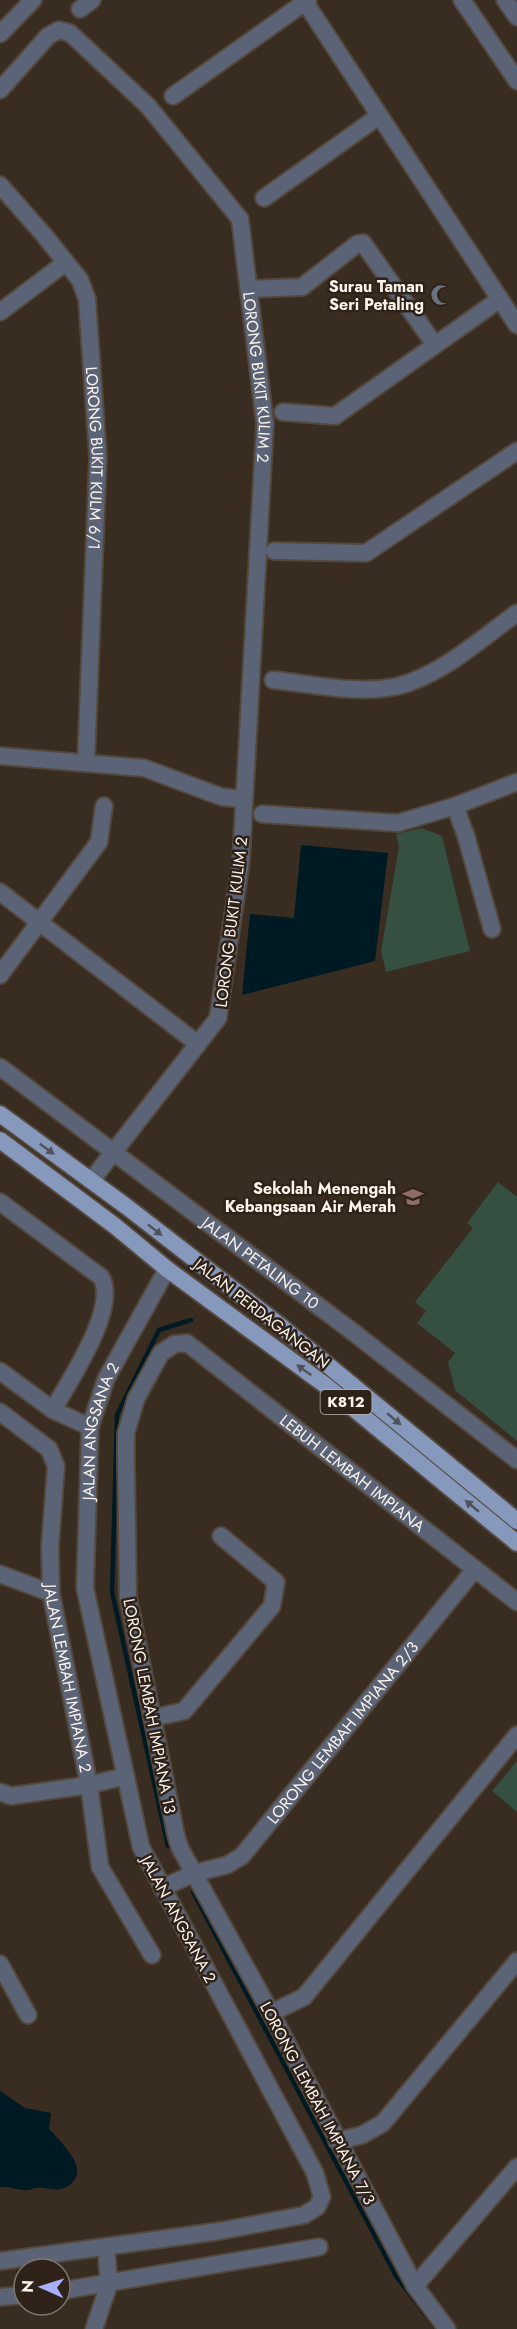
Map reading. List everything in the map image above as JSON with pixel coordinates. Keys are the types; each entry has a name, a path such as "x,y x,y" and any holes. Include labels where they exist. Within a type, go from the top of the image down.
{"main road":[{"name":"JALAN PERDAGANGAN","path":"0,1114 278,1324 517,1521"},
{"name":"JALAN PERDAGANGAN","path":"0,1140 115,1226 167,1269 325,1385 517,1543"}],"street":[{"path":"0,34 33,0"},
{"path":"462,0 517,81"},
{"path":"172,96 307,1 517,325"},
{"name":"LORONG BUKIT KULIM 2","path":"0,90 48,36 59,30 70,33 148,106 240,219 265,424 241,861 218,1018 91,1181"},
{"path":"264,198 380,116"},
{"name":"LORONG BUKIT KULM 6/1","path":"0,185 45,235 80,280 87,299 98,457 86,763"},
{"path":"249,289 302,287 357,244 363,243 435,345"},
{"path":"0,312 65,263"},
{"path":"283,412 334,416 500,299"},
{"path":"274,551 366,553 517,451"},
{"path":"273,680 361,689 399,686 435,671 517,614"},
{"path":"0,756 144,768 222,797 244,799"},
{"path":"262,814 398,823 455,806 517,782"},
{"path":"0,975 99,842 104,806"},
{"path":"455,806 466,836 492,928"},
{"path":"0,892 198,1044"},
{"name":"JALAN PETALING 10","path":"0,1068 353,1332 517,1460"},
{"path":"0,1202 101,1277 105,1284 106,1296 102,1313 53,1410"},
{"name":"JALAN ANGSANA 2","path":"0,2261 220,2231 303,2215 317,2207 322,2197 315,2173 141,1847 85,1588 90,1427 106,1379 167,1269"},
{"name":"LEBUH LEMBAH IMPIANA","path":"187,1343 517,1602"},
{"name":"LORONG LEMBAH IMPIANA 13","path":"187,1343 175,1344 161,1353 136,1399 126,1433 128,1597 176,1835 195,1873"},
{"path":"0,1371 53,1410 90,1427"},
{"name":"JALAN LEMBAH IMPIANA 2","path":"0,1412 50,1449 56,1466 50,1547 51,1593 89,1785 100,1867 152,1955"},
{"path":"152,1718 184,1711 272,1606 276,1582 221,1536"},
{"name":"LORONG LEMBAH IMPIANA 2/3","path":"162,1888 195,1873 227,1865 242,1856 475,1569"},
{"path":"0,1574 51,1593"},
{"path":"271,2013 304,1996 517,1735"},
{"path":"0,1792 11,1797 89,1785 126,1776"},
{"name":"LORONG LEMBAH IMPIANA 7/3","path":"195,1873 415,2286 447,2329"},
{"path":"337,2141 362,2135 383,2123 517,1961"},
{"path":"0,1964 28,2015"},
{"path":"415,2286 517,2167"},
{"path":"94,2329 109,2284 106,2247"},
{"path":"72,2289 319,2247"}],"green space":[{"path":"422,828 442,836 470,951 386,972 381,951 399,847 396,834"},
{"path":"498,1182 517,1197 517,1441 455,1390 448,1362 455,1353 417,1323 426,1311 415,1302 473,1228 467,1223"},
{"path":"517,1761 517,1812 492,1791"}],"water":[{"path":"301,845 388,853 375,961 242,995 250,914 294,918"},
{"path":"0,2091 25,2108 51,2113 49,2129 68,2150 77,2167 77,2175 73,2182 57,2190 0,2187"}],"waterway":[{"path":"168,1846 112,1592 117,1415 159,1330 191,1320"},
{"path":"193,1892 396,2276 437,2329"}],"place":[{"name":"Surau Taman Seri Petaling","path":"441,295"},
{"name":"Sekolah Menengah Kebangsaan Air Merah","path":"413,1197"}]}
